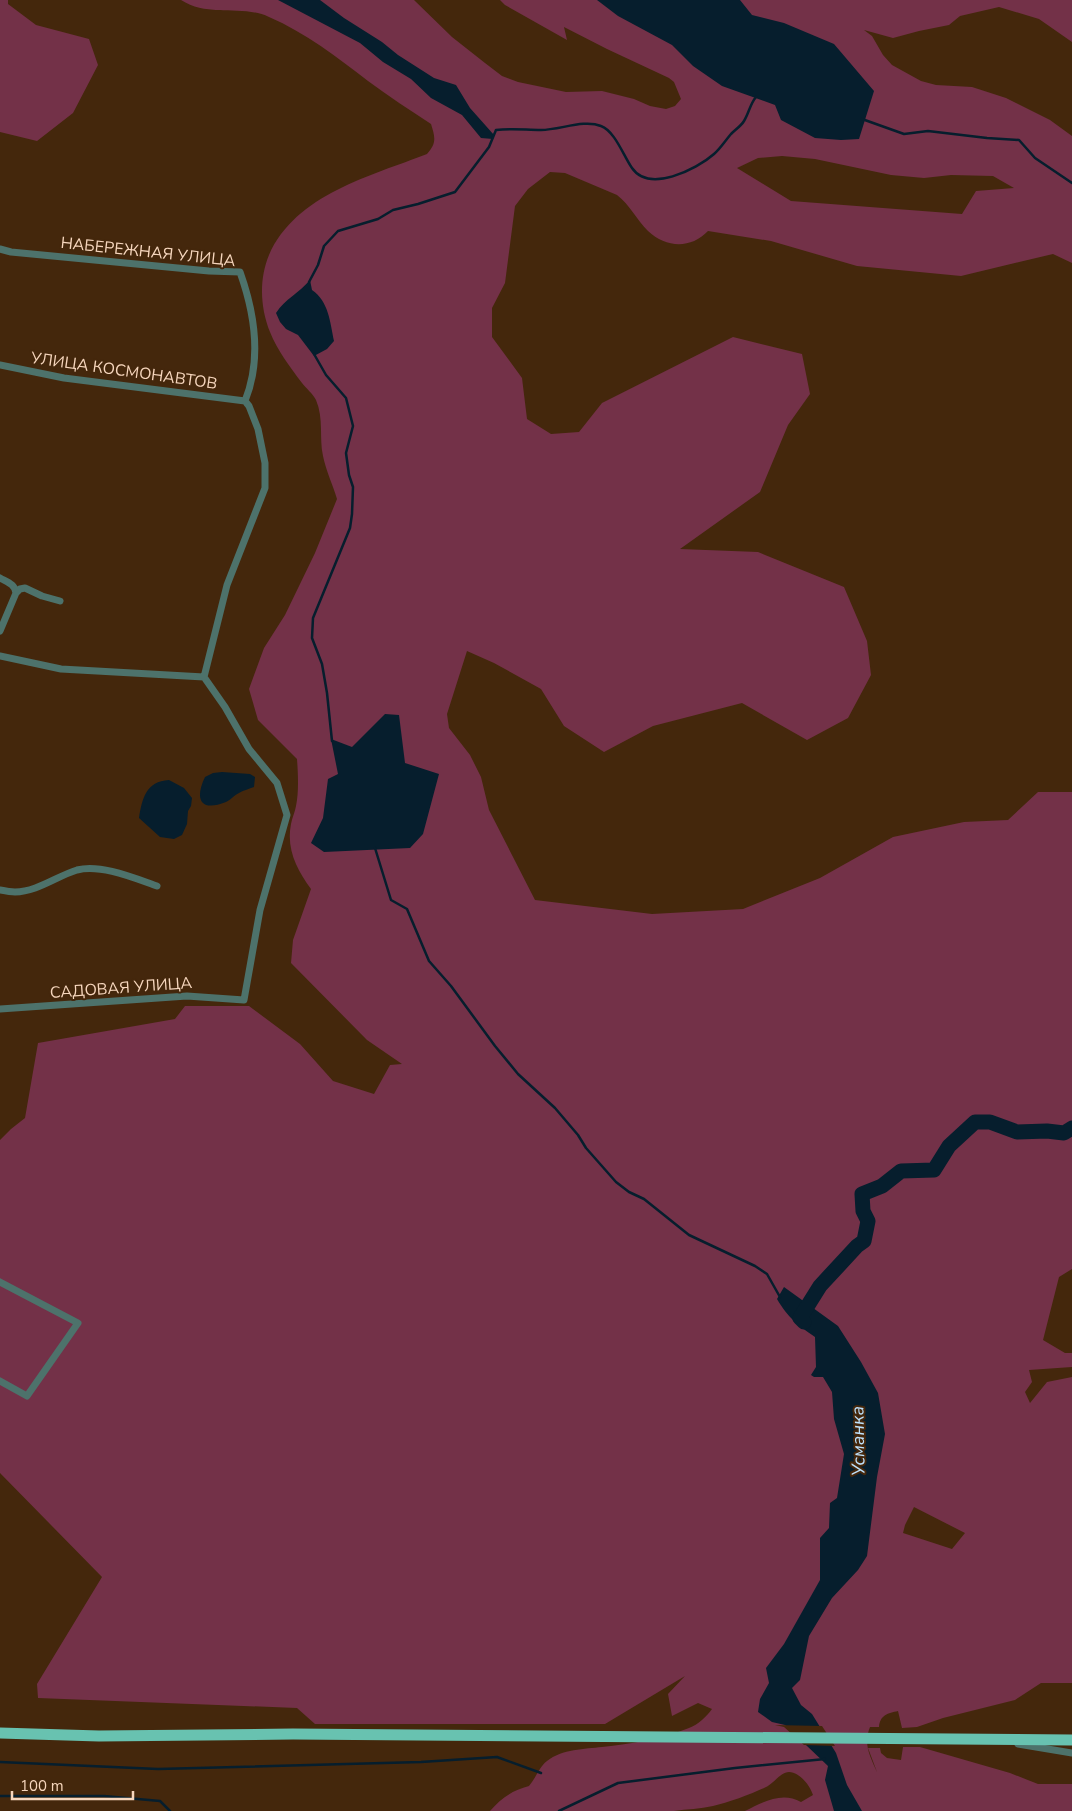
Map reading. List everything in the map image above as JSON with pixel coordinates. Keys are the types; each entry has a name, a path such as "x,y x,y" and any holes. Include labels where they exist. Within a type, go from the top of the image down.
{"highway":[{"path":"0,1733 99,1736 294,1734 1072,1740"}],"street":[{"name":"НАБЕРЕЖНАЯ УЛИЦА","path":"0,249 11,252 209,271 240,272 250,300 256,343 249,390 245,402"},
{"name":"УЛИЦА КОСМОНАВТОВ","path":"0,365 64,378 245,402"},
{"path":"0,656 60,669 204,677 227,585 265,488 265,464 258,429 249,406 245,402"},
{"path":"0,578 12,584 16,593"},
{"path":"0,631 16,593 20,589 25,588 42,596 60,601"},
{"name":"САДОВАЯ УЛИЦА","path":"0,1009 187,996 244,1000 260,910 287,815 277,782 249,749 225,707 204,677"},
{"path":"0,890 16,892 33,889 78,870 96,869 127,876 156,886"},
{"path":"0,1282 78,1323 27,1396 0,1380"},
{"path":"988,1740 1072,1753"}],"shaded area":[{"path":"0,0 8,0 8,4 36,25 89,39 98,65 73,113 37,141 0,132"},
{"path":"181,0 414,0 452,37 502,76 518,82 566,92 602,91 666,109 675,106 681,99 674,82 669,78 564,27 567,40 505,5 500,0 1072,0 1072,42 1039,19 999,7 960,16 949,25 893,38 864,30 872,36 883,55 892,65 921,81 936,85 972,87 1006,98 1050,120 1072,136 1072,263 1053,254 961,276 857,266 771,241 708,231 694,241 678,244 670,243 655,237 648,231 626,203 617,195 565,173 550,172 528,189 515,206 505,283 492,308 492,337 522,378 527,419 551,434 579,432 602,403 733,337 802,354 810,394 788,425 760,492 680,549 758,552 844,587 867,641 871,675 848,718 807,740 742,703 653,726 604,752 564,726 541,689 494,663 467,651 447,714 449,728 470,755 481,777 489,810 535,900 652,914 743,909 820,878 893,837 964,822 1008,820 1038,792 1072,792 1072,1269 1059,1277 1043,1340 1065,1353 1072,1353 1072,1367 1029,1370 1032,1382 1025,1392 1030,1403 1047,1382 1072,1377 1072,1683 1041,1683 1015,1700 943,1718 917,1727 902,1728 898,1711 891,1713 883,1717 879,1727 870,1727 867,1744 868,1750 877,1772 868,1748 880,1748 881,1753 887,1758 901,1760 903,1747 920,1747 1010,1773 1038,1784 1072,1784 1072,1811 745,1811 773,1799 787,1798 801,1802 813,1795 804,1780 789,1772 759,1790 725,1803 703,1808 674,1811 490,1811 508,1795 529,1786 544,1763 560,1754 574,1750 646,1740 679,1732 696,1725 712,1709 698,1703 672,1716 668,1694 685,1676 605,1724 315,1724 297,1708 38,1698 37,1684 102,1577 0,1473 0,1140 25,1118 38,1043 175,1019 185,1006 249,1006 300,1044 333,1081 374,1094 390,1065 402,1064 367,1040 291,963 293,940 311,889 297,867 290,842 291,824 298,795 297,759 258,720 249,689 264,648 285,615 315,553 337,499 323,456 321,421 316,400 288,365 273,339 264,313 262,283 269,255 281,234 297,217 316,202 337,190 427,154 434,143 433,133 431,124 383,92 321,46 283,23 258,13 214,10 192,5","holes":["782,156 815,159 891,175 924,178 951,175 993,176 1014,188 976,191 962,214 791,201 737,168 758,158","914,1507 965,1533 952,1549 903,1533"]}],"water":[{"path":"278,0 320,0 434,78 456,85 470,108 494,135 493,139 481,138 462,115 431,98 411,79 383,62 360,43"},
{"path":"597,0 740,0 752,15 784,23 834,44 874,91 859,139 815,138 781,120 775,105 722,86 693,66 672,45 618,16"},
{"path":"310,280 312,290 318,295 325,306 334,341 327,349 314,356 298,335 286,329 276,313"},
{"path":"385,714 399,715 405,763 439,774 423,834 410,848 324,852 311,843 323,818 328,779 338,774 331,739 352,747"},
{"path":"213,773 250,774 255,777 254,787 237,794 226,802 211,806 205,805 200,798 200,792 205,777"},
{"path":"169,780 184,788 192,798 187,824 182,835 174,839 160,837 139,818 146,792 155,784"},
{"path":"784,1287 838,1326 878,1393 885,1434 877,1477 867,1556 858,1570 832,1598 809,1636 800,1680 792,1688 801,1705 812,1714 836,1753 847,1785 862,1811 834,1811 825,1780 828,1766 785,1725 772,1722 758,1712 760,1699 769,1683 766,1668 784,1644 820,1580 820,1538 829,1528 830,1503 837,1498 844,1454 834,1419 832,1392 823,1377 811,1375 816,1367 815,1337 794,1321 777,1299"}],"pier":[{"path":"775,1725 822,1726 835,1746 804,1745 784,1727"}],"waterway":[{"path":"309,282 318,265 324,246 338,231 378,219 393,210 455,192 489,147 496,130 548,130 580,124 601,126 611,133 632,168 640,175 649,179 661,179 685,172 714,154 743,123 756,97"},
{"path":"862,119 904,134 928,131 1019,140 1035,158 1072,183"},
{"path":"314,354 326,375 346,398 353,426 346,453 353,487 350,528 313,618 312,638 322,664 332,741"},
{"path":"375,848 391,900 407,909 429,961 451,986 518,1074 555,1108 578,1135 586,1148 616,1182 629,1192 644,1199 689,1235 755,1266 767,1274 780,1297"},
{"name":"Усманка","path":"804,1322 800,1318 820,1286 857,1246 864,1241 868,1221 863,1211 862,1194 882,1186 901,1171 934,1170 949,1146 975,1122 990,1122 1017,1132 1047,1131 1064,1133 1072,1128"},
{"path":"0,1762 158,1769 421,1762 497,1757 541,1773"},
{"path":"559,1811 618,1783 825,1759"},
{"path":"0,1796 104,1796 160,1801 170,1811"}]}
